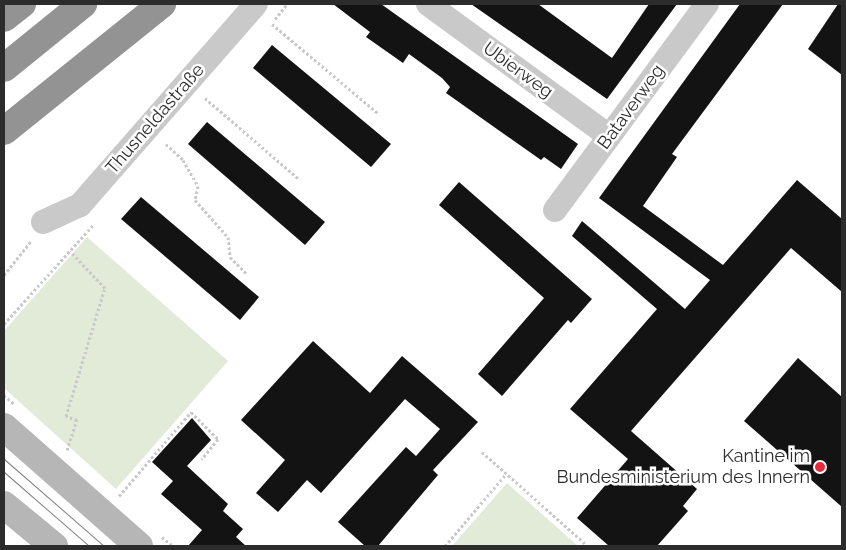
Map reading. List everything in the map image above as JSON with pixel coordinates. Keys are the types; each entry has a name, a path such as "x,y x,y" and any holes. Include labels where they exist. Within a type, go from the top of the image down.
{"highway":[{"path":"4,18 22,4"},
{"path":"4,68 83,4"},
{"path":"4,131 154,10"}],"main road":[{"path":"4,427 139,546"},
{"path":"4,505 54,546"}],"street":[{"name":"Thusneldastraße","path":"43,222 80,205 256,4"},
{"name":"Ubierweg","path":"428,4 609,136"},
{"name":"Bataverweg","path":"555,210 707,4"}],"path":[{"path":"272,24 379,114"},
{"path":"205,98 300,180"},
{"path":"166,144 183,160 198,186 195,200 228,237 230,257 246,273"},
{"path":"4,275 43,222"},
{"path":"67,451 77,420 66,416 105,288 70,252"},
{"path":"119,497 191,412 218,439 202,459"},
{"path":"482,452 588,546"},
{"path":"445,546 506,474"}],"green space":[{"path":"87,237 228,361 116,489 4,388 4,331"},
{"path":"507,483 578,546 452,546"}],"building":[{"path":"333,4 381,4 578,144 561,169 544,157 541,160 446,93 450,87 442,78 409,54 403,63 366,37 370,32"},
{"path":"471,4 538,4 612,58 649,4 677,4 607,99"},
{"path":"740,4 783,4 672,154 677,157 643,206 723,265 797,180 842,219 842,292 791,248 631,431 697,489 683,506 688,511 657,546 609,546 577,518 628,459 570,409 657,309 572,236 582,221 685,309 710,280 599,198"},
{"path":"838,4 842,4 842,75 808,49"},
{"path":"272,45 391,144 371,167 253,68"},
{"path":"207,122 325,222 305,245 188,144"},
{"path":"459,182 592,299 571,323 568,320 502,396 478,374 544,298 439,205"},
{"path":"141,197 259,297 240,320 121,219"},
{"path":"313,341 370,393 402,356 478,422 433,470 438,475 378,546 365,546 338,522 406,447 416,456 440,429 405,399 321,493 307,480 278,512 256,493 285,460 241,420"},
{"name":"Kantine im Bundesministerium des Innern","path":"798,358 842,397 842,507 744,421"},
{"path":"192,418 211,440 187,466 228,504 223,511 243,529 236,537 246,546 188,546 202,530 161,494 173,481 152,462"}],"tram line":[{"path":"4,459 104,546"},
{"path":"4,472 89,546"}],"place":[{"name":"Kantine im Bundesministerium des Innern","path":"820,467"}]}
